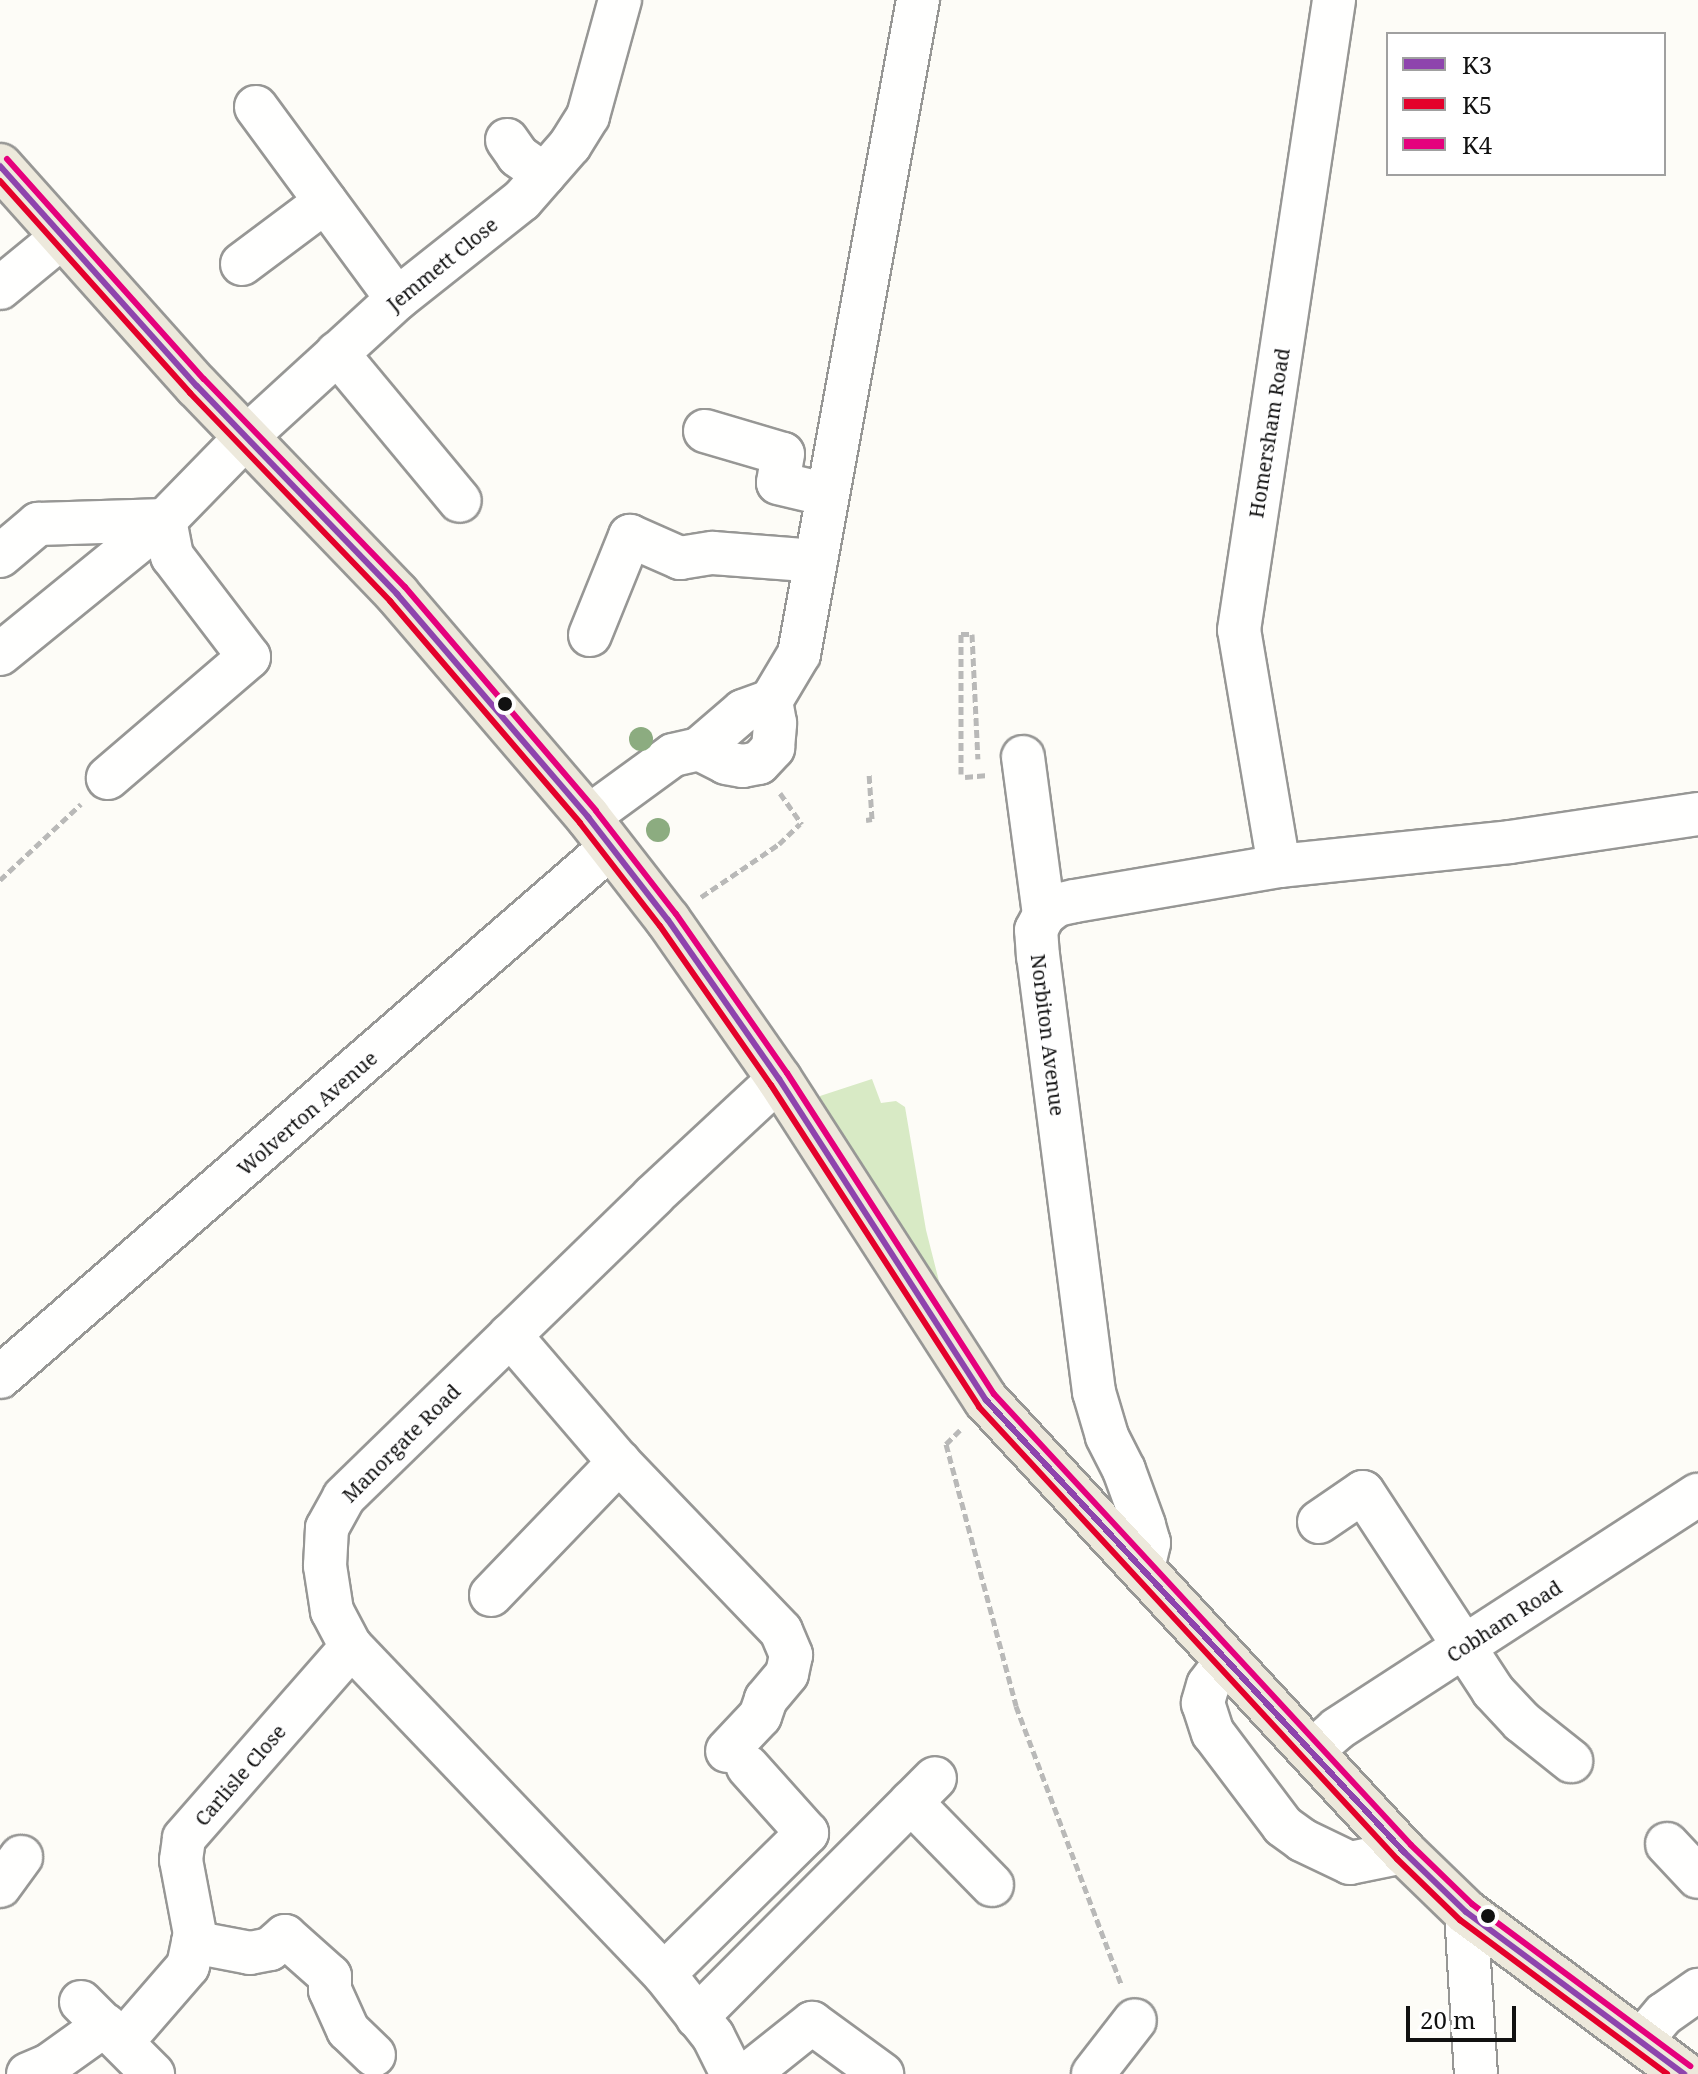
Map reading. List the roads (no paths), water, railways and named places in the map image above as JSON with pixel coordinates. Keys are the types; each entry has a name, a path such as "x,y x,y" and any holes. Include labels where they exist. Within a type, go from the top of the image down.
{"main road":[{"path":"0,166 246,437 397,594 600,832 668,920 779,1079 986,1400 1404,1852 1466,1912 1684,2074"}],"street":[{"name":"Jemmett Close","path":"0,654 165,520 246,437 397,299 522,200 570,145 588,116 620,0"},
{"path":"822,526 918,0"},
{"name":"Homersham Road","path":"1279,866 1239,630 1334,0"},
{"path":"256,107 397,299"},
{"path":"507,140 518,156 544,174"},
{"path":"242,264 325,202"},
{"path":"0,288 62,237"},
{"path":"337,353 460,501"},
{"path":"705,431 783,454 778,483 822,526"},
{"path":"0,556 38,524 165,520 172,556 249,657 108,778"},
{"path":"590,635 630,536 680,558 822,526"},
{"name":"Wolverton Avenue","path":"0,1377 600,832 673,755 699,749 726,763 743,766 759,763 773,748 775,723 771,701 799,654 822,526"},
{"name":"Norbiton Avenue","path":"1007,766 1044,915 1036,930 1037,944 1094,1392 1103,1425 1149,1543 1143,1569"},
{"path":"1044,915 1057,905 1075,901 1279,866 1510,842 1698,814"},
{"name":"Manorgate Road","path":"732,2074 713,2036 664,1974 351,1647 332,1611 325,1566 327,1528 344,1497 779,1079"},
{"path":"510,1335 619,1462 781,1631 791,1655 787,1674 766,1699 738,1759 807,1833 664,1974"},
{"path":"491,1595 619,1462"},
{"path":"1319,1522 1363,1492 1503,1702 1522,1722 1571,1761"},
{"name":"Cobham Road","path":"1312,1751 1337,1729 1698,1495"},
{"name":"Carlisle Close","path":"28,2074 49,2065 103,2023 188,1966 195,1934 181,1860 184,1838 351,1647"},
{"path":"1227,1660 1208,1685 1203,1703 1213,1733 1283,1826 1302,1840 1350,1863 1404,1852"},
{"path":"697,2017 923,1790 992,1885"},
{"path":"1667,1844 1698,1877"},
{"path":"1466,1912 1476,2074"},
{"path":"193,1942 250,1953 270,1949 285,1936 330,1976 330,1990 348,2030 374,2055"},
{"path":"1641,2041 1664,2014 1698,1990"},
{"path":"1093,2074 1135,2020"},
{"path":"103,2023 153,2074"},
{"path":"748,2074 812,2023 882,2074"}]}
